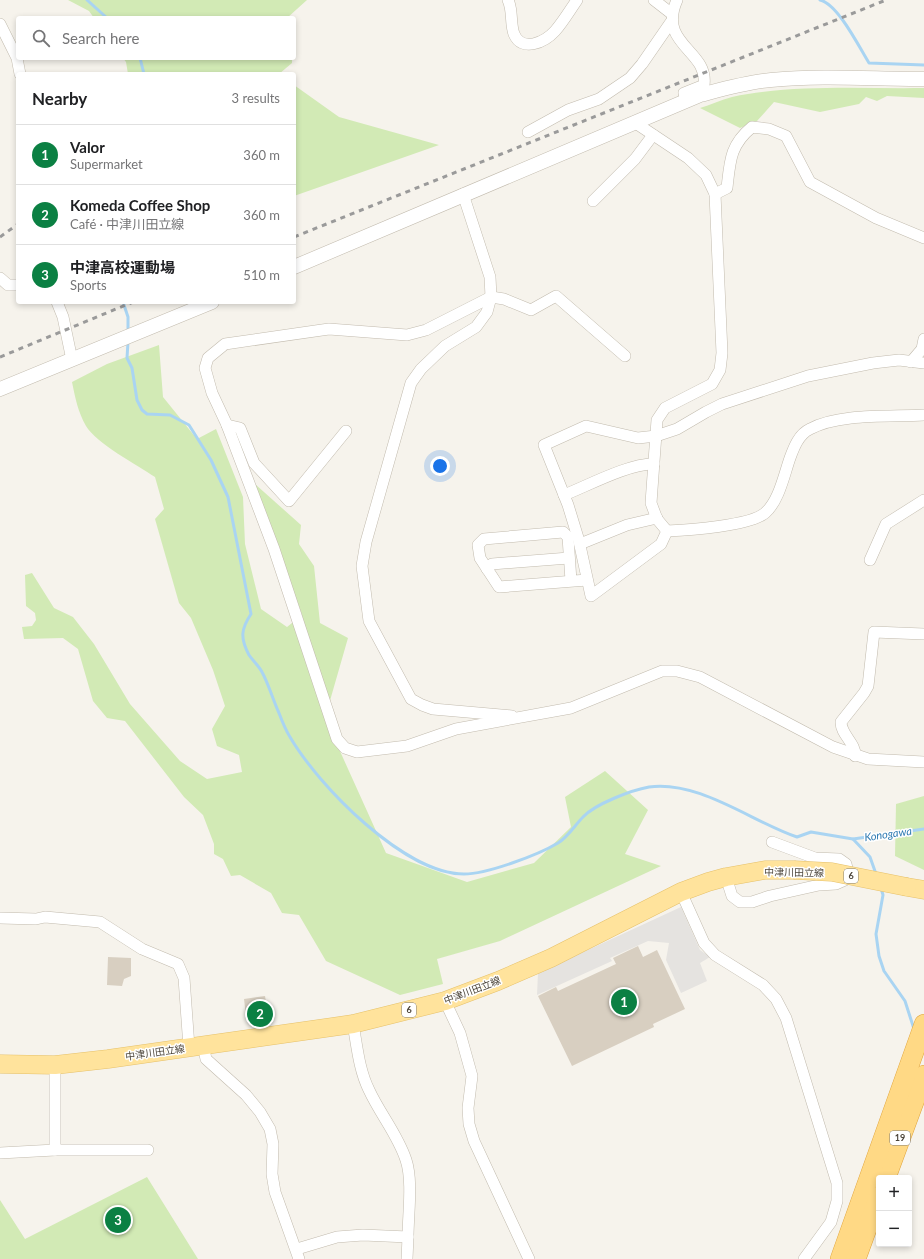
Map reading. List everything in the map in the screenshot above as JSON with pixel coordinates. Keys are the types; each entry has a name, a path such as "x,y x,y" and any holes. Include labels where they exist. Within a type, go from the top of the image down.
{"highway":[{"name":"19","path":"840,1259 924,1024"},
{"name":"19","path":"887,1175 924,1075"},
{"path":"856,1259 876,1204"}],"main road":[{"name":"中津川田立線","path":"0,1064 55,1065 353,1024 446,1001 551,958 681,892 726,877 765,870 832,872 916,889"}],"street":[{"path":"508,0 514,34 520,43 529,45 540,42 554,32 577,0"},
{"path":"654,0 671,18 673,30 705,73 704,85 684,93 686,101"},
{"path":"528,132 568,110 598,99 630,78 642,64 671,18 677,0"},
{"path":"0,24 16,56"},
{"path":"17,60 20,72"},
{"path":"296,266 634,122 686,101 738,85 770,80 799,78 924,79"},
{"path":"634,122 688,158 706,175 715,194 722,353 720,370 712,384 665,408 657,420 652,503 657,518 667,531"},
{"path":"715,194 727,188 731,155 741,136 752,127 769,129 786,136 810,182 876,218 924,238"},
{"path":"593,201 635,159 653,135"},
{"path":"463,194 490,277 492,297 487,312 476,327 445,346 421,369 411,383 366,542 362,566 369,621 411,698 422,705 433,709 486,712 520,717"},
{"path":"0,278 8,285 16,285"},
{"path":"625,356 556,296 531,310 504,299 492,297 426,330 407,335 330,329 225,344 208,358 205,368 212,393 227,424 274,549 337,739 345,748 356,752 407,746 456,730 571,708 653,674 677,671 700,677 833,747 855,756 868,759 924,762"},
{"path":"58,304 78,358"},
{"path":"0,389 208,304"},
{"path":"911,362 922,349 924,339"},
{"path":"667,531 661,544 591,596 580,544 564,495 544,445 586,426 638,438 656,436 677,429 722,404 808,376 873,363 899,360 924,364"},
{"path":"667,531 686,530 752,520 765,513 774,500 796,443 809,429 835,420 924,415"},
{"path":"227,424 240,428 254,463 288,501 346,431"},
{"path":"564,495 613,475 647,464 654,464"},
{"path":"870,560 886,524 924,500"},
{"path":"580,544 627,525 657,518"},
{"path":"571,581 568,537 563,532 484,539 478,545 480,558 499,587 587,580"},
{"path":"487,569 492,564 569,558"},
{"path":"855,756 856,750 841,727 841,722 868,686 874,632 924,634"},
{"path":"726,877 732,896 740,902 752,902 770,896 812,887 836,884 845,880 848,872 846,864 839,859 815,858 772,842"},
{"path":"681,892 704,943 715,954 763,985 776,999 786,1018 837,1183 837,1202 831,1222 804,1259"},
{"path":"0,918 36,919 45,917 100,922 142,949 178,964 184,978 196,1046 206,1059 246,1095 260,1112 270,1129 273,1144 272,1174 274,1186 298,1254 337,1237 364,1235 408,1237"},
{"path":"446,1001 460,1033 472,1076 468,1108 474,1141 529,1259"},
{"path":"353,1024 362,1072 368,1090 398,1139 407,1162 409,1188 407,1259"},
{"path":"55,1065 56,1150"},
{"path":"0,1153 56,1150 148,1150"}],"green space":[{"path":"68,0 307,0 289,16 93,16 89,11"},
{"path":"124,60 292,60 292,63 281,72 128,72"},
{"path":"296,86 339,117 439,145 296,195"},
{"path":"828,88 924,88 924,98 887,96 877,101 866,97 859,104 820,112 774,102 757,121 740,128 700,108 732,97 779,90"},
{"path":"159,345 163,397 197,439 216,429 243,497 245,544 261,609 287,627 302,615 255,484 301,525 299,544 314,566 320,623 348,638 325,718 386,853 467,882 534,863 571,827 565,797 605,771 648,810 625,854 661,866 500,941 437,959 443,984 400,995 326,961 299,915 282,913 271,893 240,875 231,876 223,859 214,854 214,844 203,815 184,797 125,721 107,718 93,701 78,649 63,638 24,639 22,627 32,626 36,620 35,613 26,606 25,575 32,573 54,608 73,617 94,644 130,704 180,761 207,779 242,772 239,755 217,746 212,729 225,706 213,670 191,618 179,603 155,519 164,509 155,477 107,446 91,433 81,415 72,382 107,364"},
{"path":"924,796 924,870 895,856 896,804"},
{"path":"147,1177 198,1259 0,1259 0,1200 25,1239"}],"shaded area":[{"path":"681,907 700,950 710,957 700,963 707,981 681,993 666,960 669,943 648,941 610,958 612,961 537,995 538,973"}],"building":[{"path":"638,946 643,957 657,950 685,1009 653,1024 654,1027 572,1066 538,996 556,987 558,991 616,964 613,958"},
{"path":"108,957 131,958 131,976 124,979 122,986 107,985"},
{"path":"265,996 269,1021 254,1024 253,1015 246,1016 244,999"}],"waterway":[{"path":"87,0 105,16"},
{"path":"820,0 827,3 841,17 869,63 924,65"},
{"path":"140,60 144,72"},
{"path":"124,304 128,317 128,332"},
{"name":"Konogawa","path":"128,342 127,358 132,368 137,400 142,410 147,414 170,415 189,425 211,460 228,497 251,614 245,624 243,634 244,644 249,655 264,677 288,734 303,757 321,779 365,824 390,843 415,859 440,870 464,874 486,871 526,858 549,848 565,838 580,820 596,807 624,794 649,787 668,787 687,790 706,796 797,837 811,832 853,839 924,829"},
{"name":"Konogawa","path":"853,839 870,857 876,874"},
{"path":"881,888 883,895 876,934 879,956 884,971 905,1001 914,1029"}],"railway":[{"path":"296,236 886,0"},
{"path":"0,237 16,225"},
{"path":"0,357 128,304"}],"place":[{"name":"Valor","path":"624,1002"},
{"name":"Komeda Coffee Shop","path":"260,1014"},
{"name":"中津高校運動場","path":"118,1220"}]}
